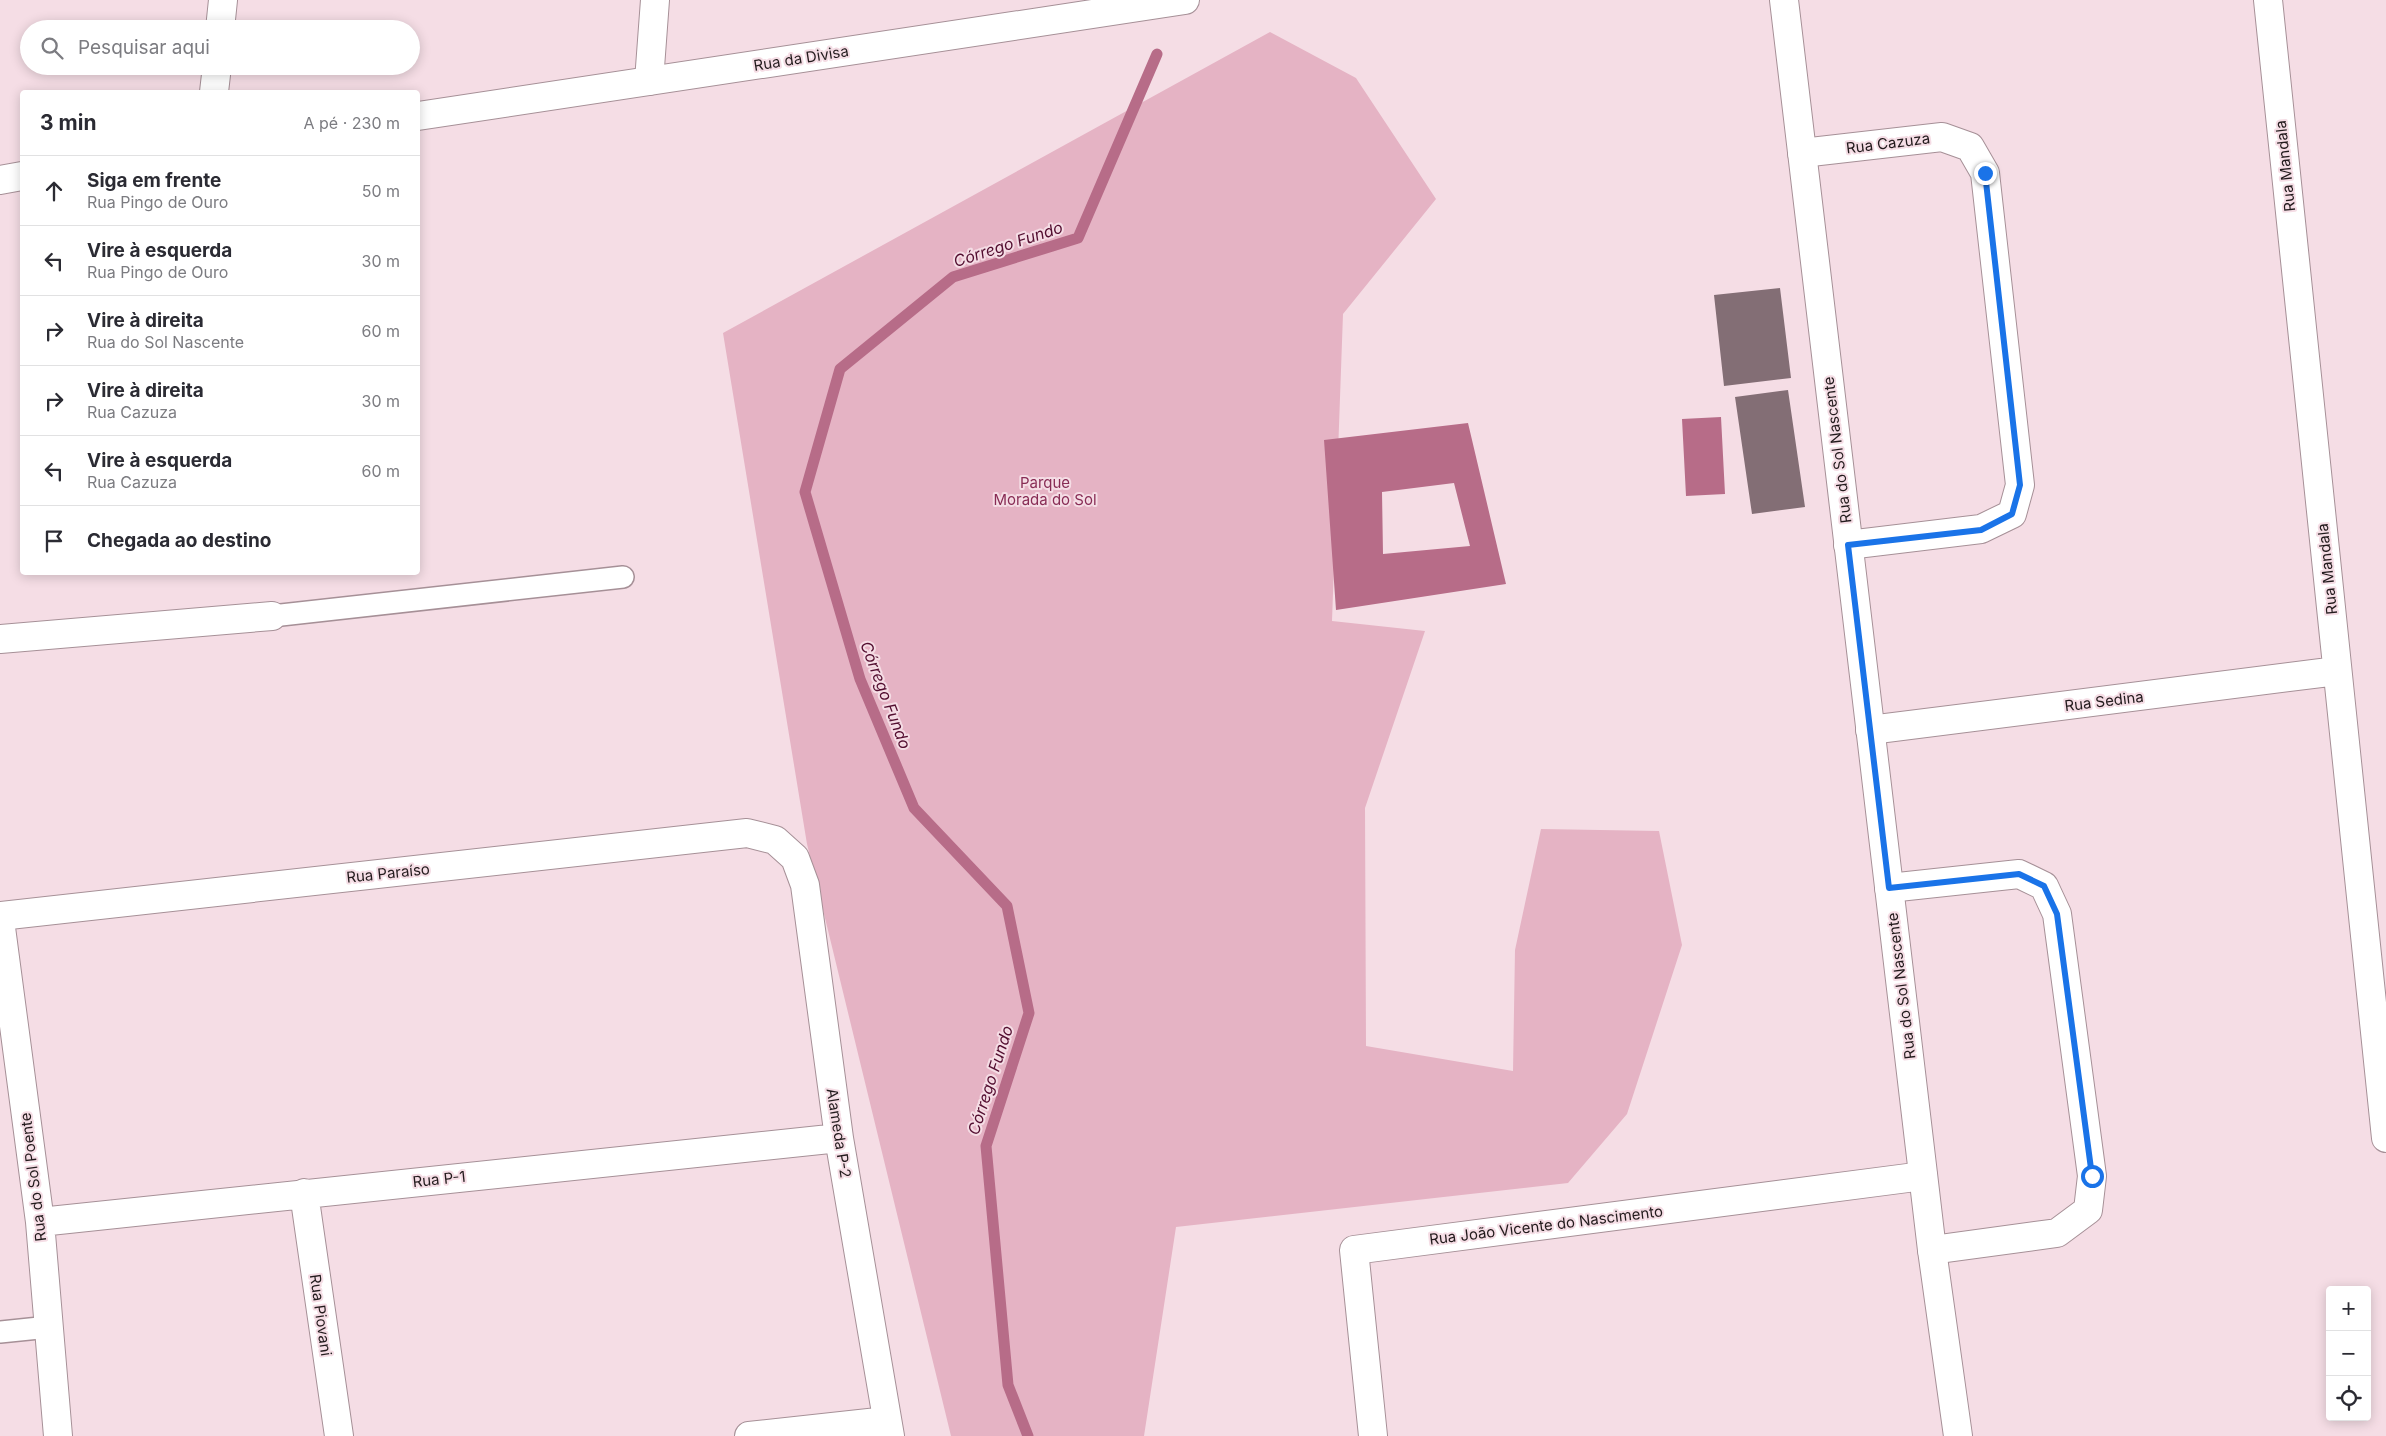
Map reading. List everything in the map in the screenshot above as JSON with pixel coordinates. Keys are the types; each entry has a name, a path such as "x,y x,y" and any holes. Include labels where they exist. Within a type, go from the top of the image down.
{"street":[{"path":"221,20 223,0"},
{"path":"649,81 655,0"},
{"name":"Rua da Divisa","path":"420,116 1185,0"},
{"name":"Rua do Sol Nascente","path":"1784,0 1923,1176 1958,1436"},
{"name":"Rua Mandala","path":"2268,0 2386,1138"},
{"path":"214,90 216,75"},
{"name":"Rua Cazuza","path":"1802,153 1942,136 1970,146 1985,173 2020,485 2012,514 1981,530 1848,545"},
{"path":"0,180 20,176"},
{"path":"0,640 272,616"},
{"name":"Rua Sedina","path":"1870,730 2337,671"},
{"name":"Rua Paraíso","path":"0,918 747,833 774,840"},
{"name":"Alameda P-2","path":"774,840 795,858 805,885 839,1138 888,1428"},
{"path":"1889,888 2019,874 2044,886 2057,914 2092,1176 2088,1210 2057,1233 1932,1250"},
{"name":"Rua do Sol Poente","path":"0,918 40,1222 58,1436"},
{"name":"Rua P-1","path":"40,1222 839,1138"},
{"name":"Rua João Vicente do Nascimento","path":"1373,1436 1354,1250 1923,1176"},
{"name":"Rua Piovani","path":"304,1193 339,1436"},
{"path":"749,1436 888,1428"}],"lane":[{"path":"272,616 623,577"},
{"path":"0,1332 49,1328"}],"green space":[{"name":"Parque Morada do Sol","path":"1270,32 1356,78 1436,199 1343,314 1332,621 1425,631 1365,808 1366,1046 1513,1071 1515,950 1541,829 1659,831 1682,945 1627,1114 1568,1183 1176,1227 1144,1436 951,1436 807,844 723,333"}],"shaded area":[{"path":"1721,417 1725,494 1686,496 1682,419"},
{"path":"1468,423 1506,584 1336,610 1324,440","holes":["1454,483 1470,546 1383,554 1382,492"]}],"building":[{"path":"1780,288 1791,378 1724,386 1714,295"},
{"path":"1788,390 1805,507 1752,514 1735,397"}],"waterway":[{"name":"Córrego Fundo","path":"1028,1436 1008,1385 986,1146 1029,1013 1007,906 914,808 860,679 805,492 840,369 953,277 1078,238 1157,54"}],"route":[{"path":"1985,173 2020,485 2012,514 1981,530 1848,545 1889,888 2019,874 2044,886 2057,914 2092,1176"}]}
